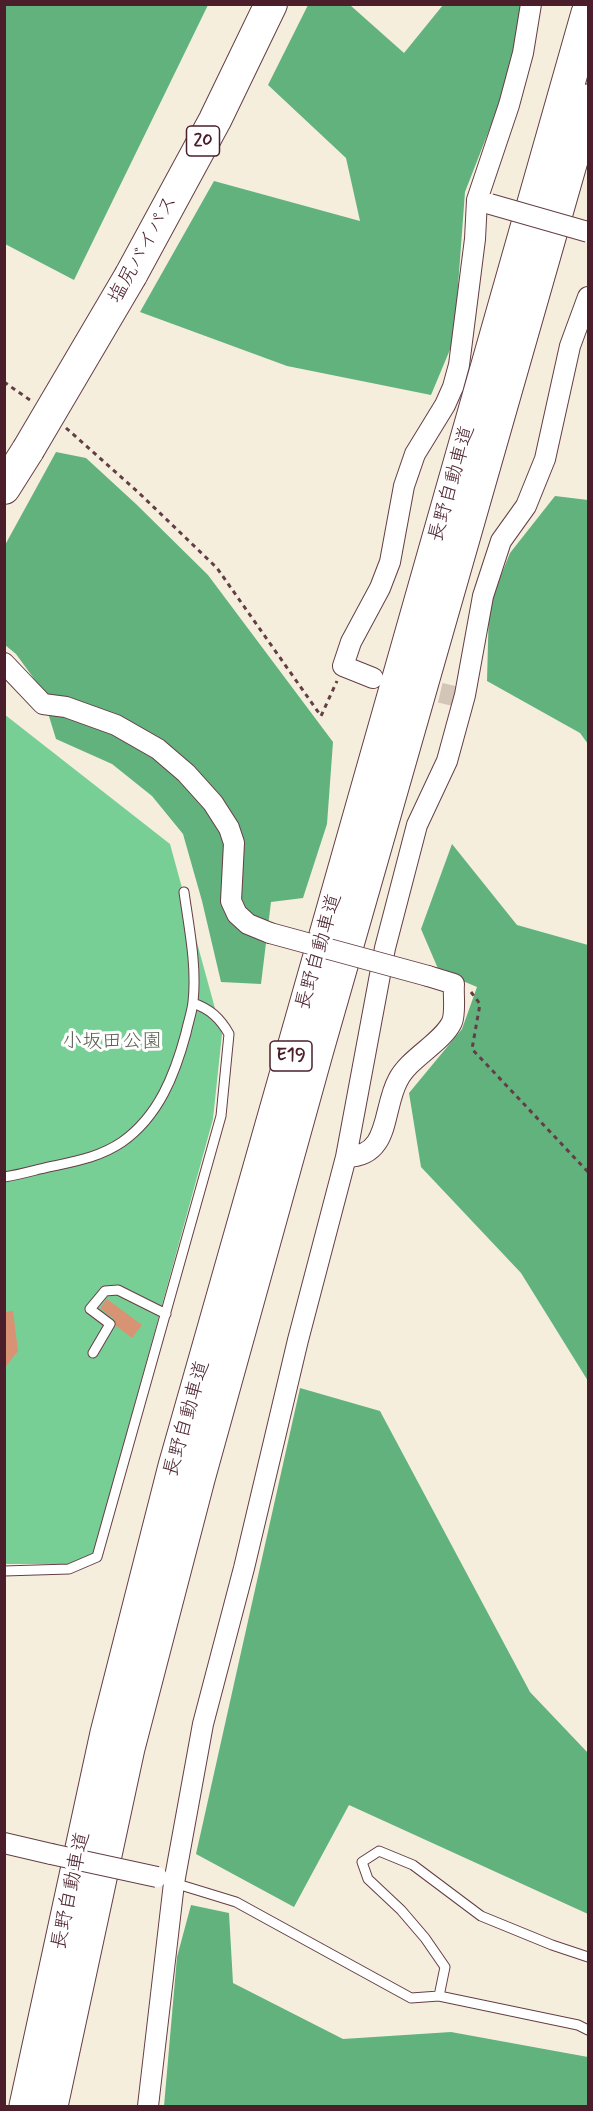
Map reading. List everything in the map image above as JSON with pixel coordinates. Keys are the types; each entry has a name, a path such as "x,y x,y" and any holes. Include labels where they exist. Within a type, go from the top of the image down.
{"highway":[{"name":"塩尻バイパス","path":"4,488 131,275 214,120 271,4"},
{"name":"長野自動車道","path":"26,2106 107,1733 175,1466 588,13"},
{"name":"長野自動車道","path":"51,2106 128,1748 198,1479 316,1053 588,101"}],"street":[{"path":"373,678 343,666 351,642 387,571 404,486 416,454 453,387 459,365 475,239 523,53 531,4"},
{"path":"483,202 588,232"},
{"path":"148,2106 166,1880 298,1340 346,1157 385,948 417,825 447,761 483,596 501,541 526,506 546,459 570,345 588,297"},
{"path":"4,663 43,704 66,707 116,725 158,749 186,773 213,803 229,828 234,843 231,901 237,914 248,924 270,933 454,984 452,1021 397,1080 378,1142 367,1154 359,1157 346,1157"},
{"path":"4,1843 166,1880"}],"lane":[{"path":"4,1177 76,1163 102,1153 123,1141 138,1128 167,1089 179,1061 193,1003 190,936 184,892"},
{"path":"4,1572 69,1569 97,1557 221,1116 229,1034 223,1024 208,1009 193,1003"},
{"path":"93,1353 110,1324 90,1309 105,1291 118,1290 166,1314"},
{"path":"439,1996 445,1967 425,1938 401,1910 368,1880 362,1862 379,1851 413,1864 481,1916 588,1957"},
{"path":"166,1880 236,1902 411,1998 439,1996 578,2025 588,2030"}],"path":[{"path":"4,382 36,404"},
{"path":"62,425 138,492 217,568 321,716 343,666"},
{"path":"454,984 472,992 480,1005 472,1049 588,1172"}],"green space":[{"path":"4,5 208,5 74,280 5,244"},
{"path":"308,5 350,5 404,53 443,5 521,5 514,66 465,192 454,340 431,395 287,366 140,312 214,181 360,221 346,158 268,85"},
{"path":"56,452 86,458 208,575 333,742 327,824 303,898 271,902 261,984 221,982 183,834 152,796 112,764 56,739 40,687 16,654 5,645 5,545"},
{"path":"555,496 588,500 588,744 580,733 487,681 489,605 510,553"},
{"name":"小坂田公園","path":"4,714 170,844 222,1034 213,1119 91,1564 5,1564"},
{"path":"452,844 517,925 588,945 588,1381 521,1273 421,1167 409,1093 462,1029 477,987 439,971 421,929"},
{"path":"300,1388 380,1411 530,1692 588,1753 588,1914 349,1805 294,1907 196,1854"},
{"path":"191,1905 229,1913 233,1983 343,2039 451,2032 588,2057 588,2106 164,2106 177,1957"}],"building":[{"path":"107,1299 142,1325 132,1338 116,1326 114,1319 100,1308"},
{"path":"13,1311 18,1351 4,1369 4,1312"}],"tunnel":[{"path":"411,686 454,696"}]}
